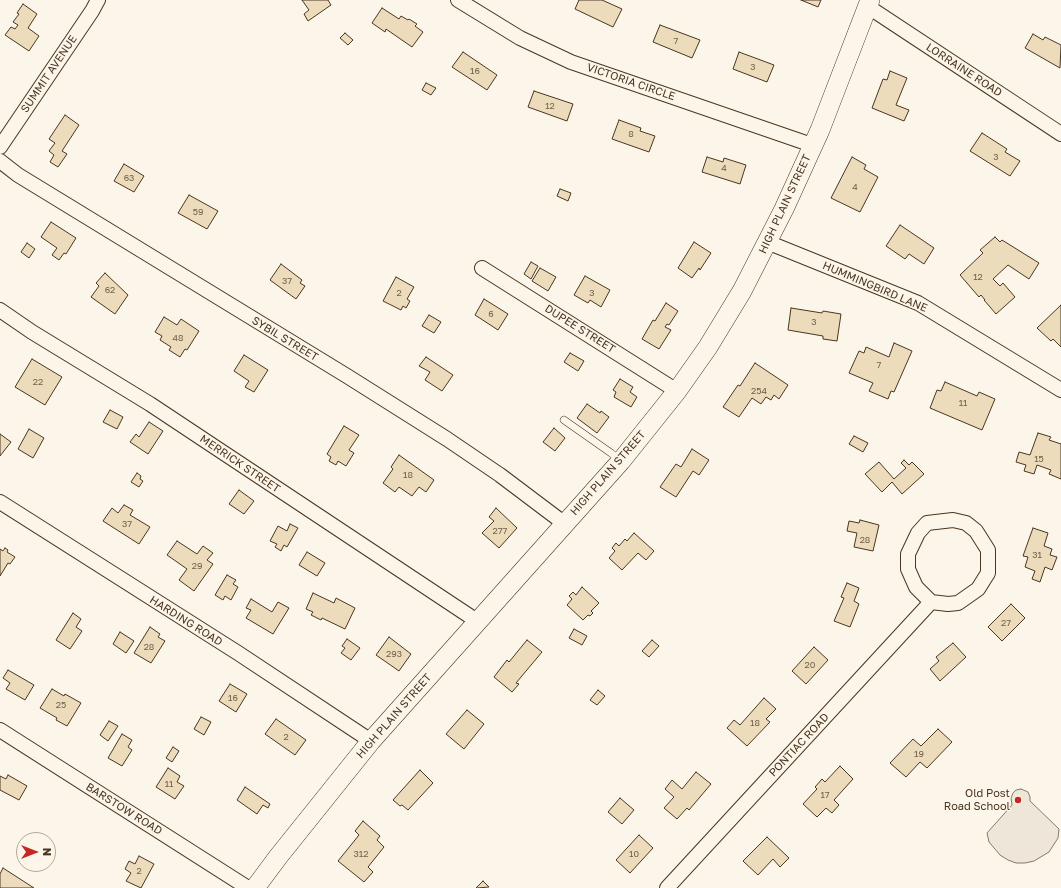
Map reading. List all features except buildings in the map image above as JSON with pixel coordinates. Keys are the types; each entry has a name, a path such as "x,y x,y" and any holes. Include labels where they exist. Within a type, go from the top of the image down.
{"main road":[{"name":"HIGH PLAIN STREET","path":"255,888 371,741 621,461 677,391 708,347 742,291 784,209 820,130 869,3"}],"street":[{"name":"SUMMIT AVENUE","path":"0,147 98,0"},
{"name":"VICTORIA CIRCLE","path":"458,0 520,38 571,62 812,145"},
{"name":"LORRAINE ROAD","path":"869,3 1061,134"},
{"name":"SYBIL STREET","path":"0,161 18,175 348,376 447,439 500,475 565,524"},
{"name":"HUMMINGBIRD LANE","path":"767,242 918,303 1061,390"},
{"name":"DUPEE STREET","path":"482,268 677,391"},
{"name":"MERRICK STREET","path":"0,310 32,332 150,404 477,621"},
{"name":"HARDING ROAD","path":"0,502 238,653 371,741"},
{"path":"953,520 966,524 976,531 988,550 988,573 978,589 958,603 948,604 931,602 916,587 908,569 908,554 918,533 927,524 953,520"},
{"name":"PONTIAC ROAD","path":"667,888 931,602"},
{"name":"BARSTOW ROAD","path":"0,730 248,888"}],"lane":[{"path":"564,420 621,461"}],"shaded area":[{"path":"1021,789 1028,792 1030,801 1059,829 1058,838 1049,852 1034,861 1016,863 1000,855 989,842 987,833 1012,805 1011,798 1013,793 1016,790"}],"place":[{"name":"Old Post Road School","path":"1018,800"}]}
